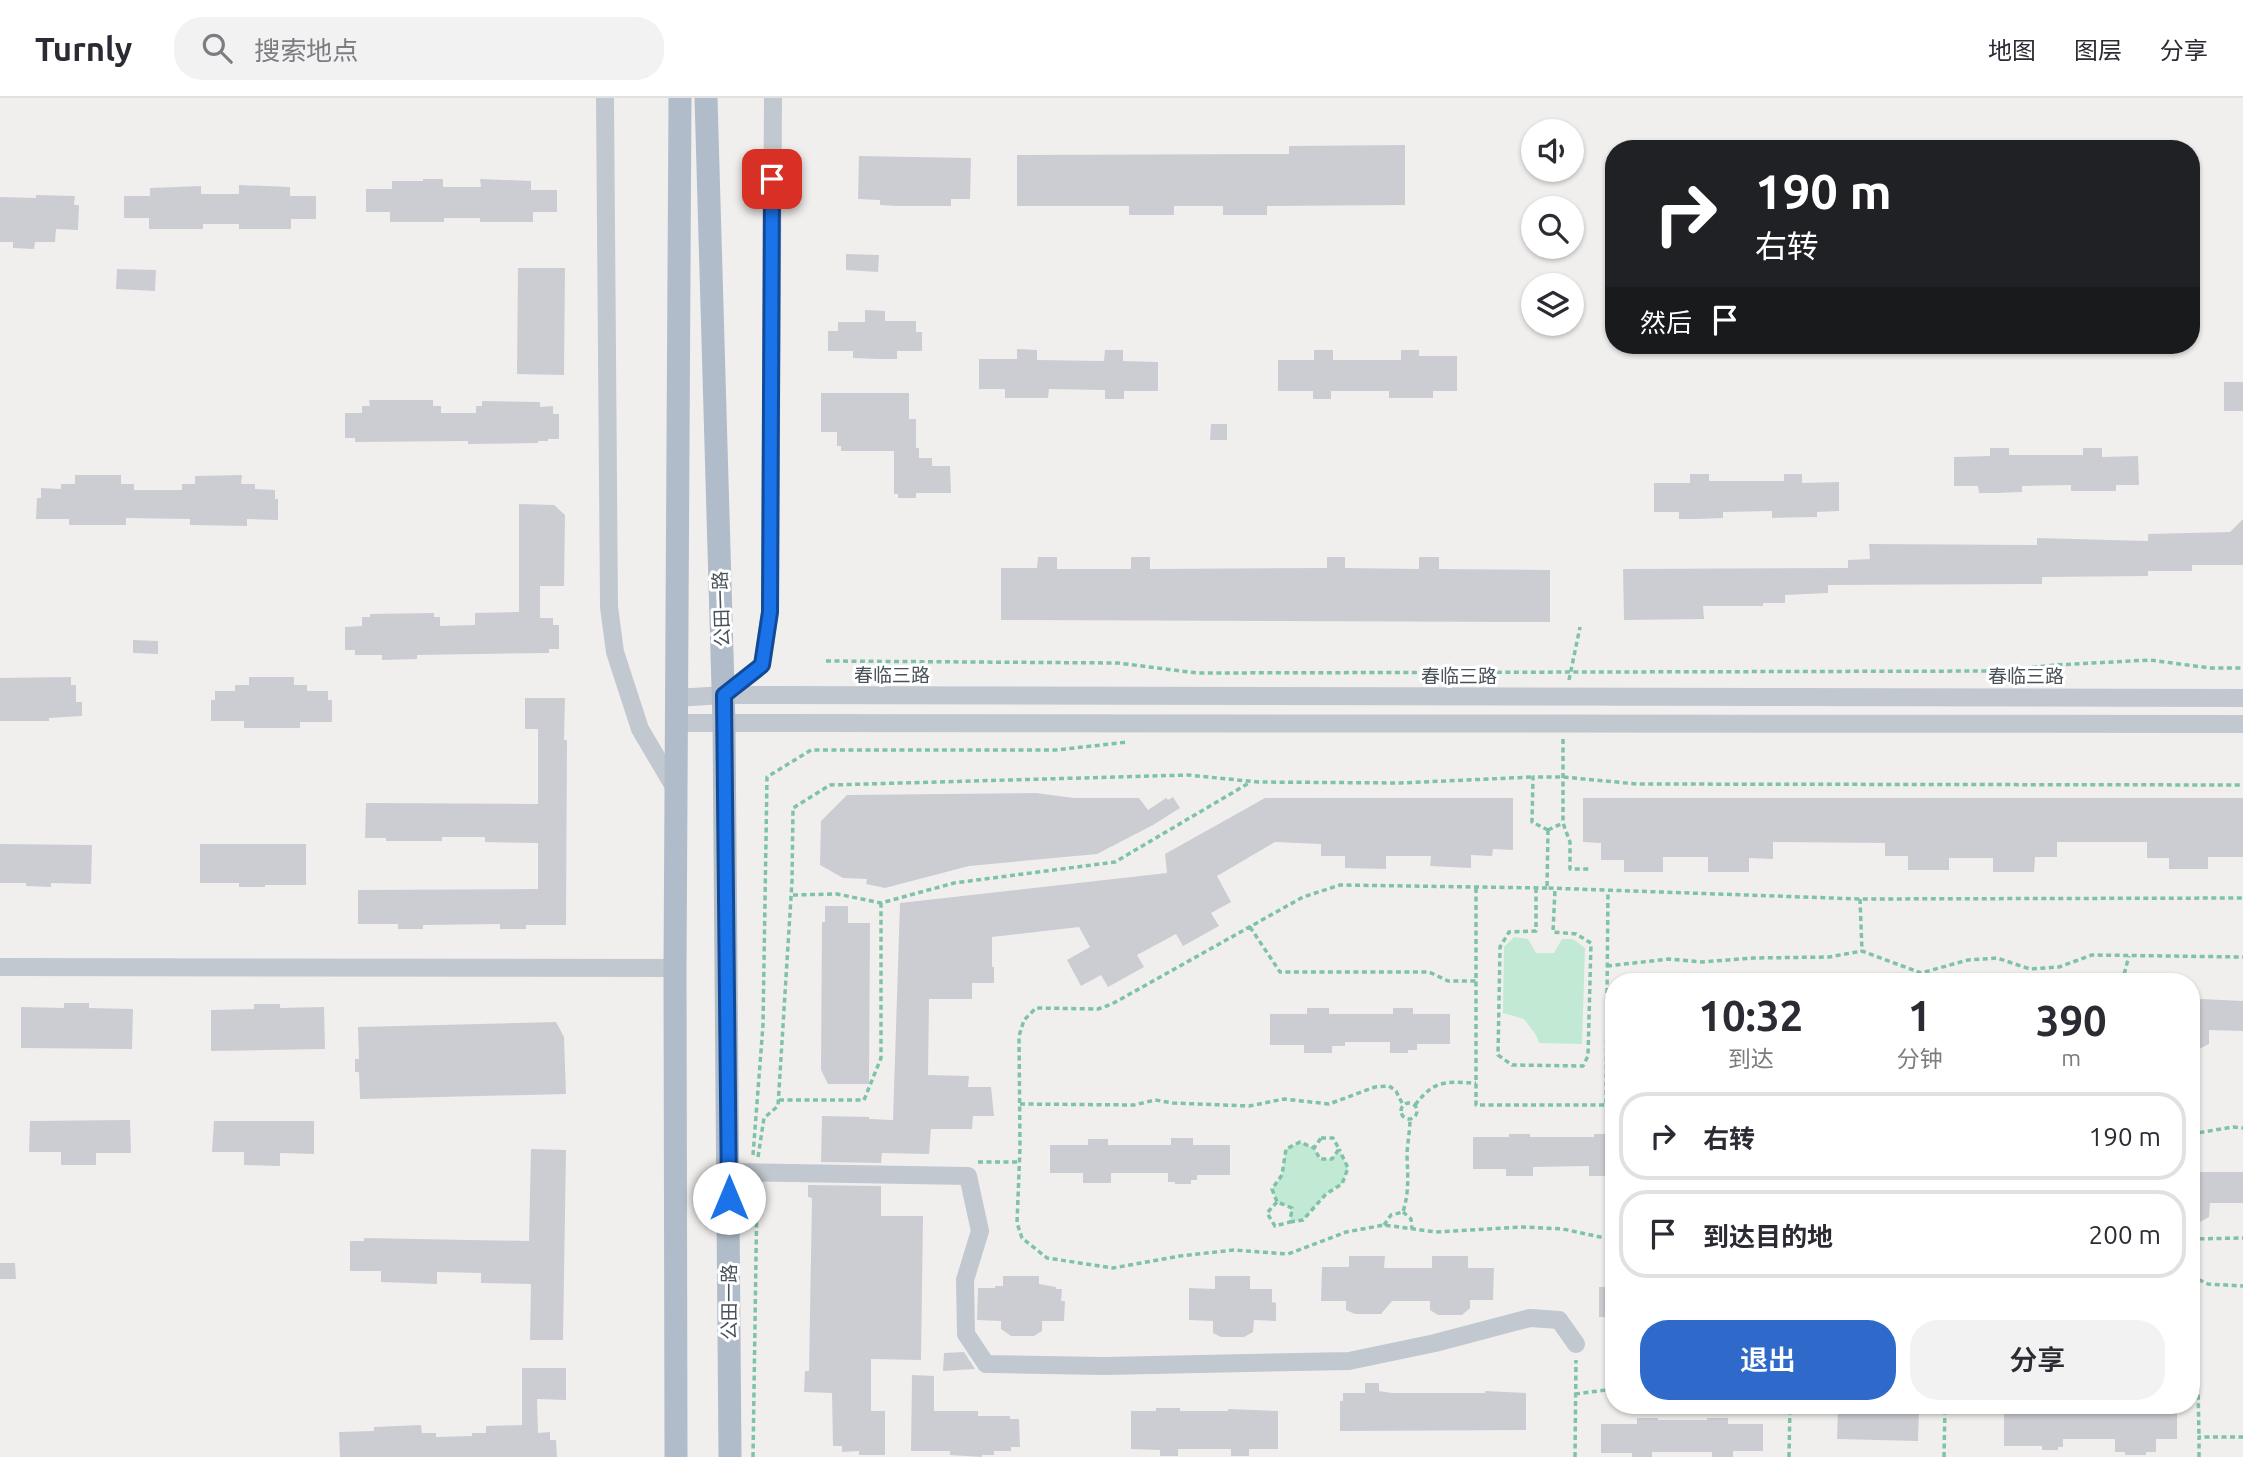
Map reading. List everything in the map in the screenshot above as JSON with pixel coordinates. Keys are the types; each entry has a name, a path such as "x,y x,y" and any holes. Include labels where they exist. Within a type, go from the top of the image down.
{"main road":[{"path":"676,1457 675,968 680,98"},
{"name":"公田一路","path":"706,98 724,723 745,1169 730,1457"}],"street":[{"path":"605,98 609,607 615,652 640,729 676,790"},
{"path":"724,695 762,665 770,612 773,98"},
{"name":"春临三路","path":"676,698 724,695 2243,698"},
{"path":"676,723 2243,724"},
{"path":"0,967 675,968"},
{"path":"745,1169 968,1176 980,1231 965,1280 966,1334 986,1364 1104,1366 1349,1361 1435,1343 1530,1318 1559,1320 1576,1344"}],"path":[{"path":"825,661 1118,663 1197,673 2001,671 2150,660 2210,668 2243,668"},
{"path":"745,1169 753,1152 763,1025 767,776 810,750 1056,750 1132,742"},
{"path":"745,1169 764,1118 778,1106 779,1100 792,895 793,808 831,785 1188,775 1250,782 1400,783 1563,776 1637,784 2243,785"},
{"path":"1533,777 1532,822 1548,830"},
{"path":"792,895 837,894 881,903 954,883 1115,862 1250,782"},
{"path":"1548,830 1563,823 1570,842 1570,869 1589,869"},
{"path":"1547,888 1548,830"},
{"path":"1605,1238 1563,1229 1522,1227 1436,1232 1384,1225 1346,1232 1288,1254 1234,1250 1113,1268 1047,1258 1022,1238 1017,1223 1020,1163 1019,1036 1024,1020 1037,1008 1098,1009 1112,1004 1303,897 1340,885 1547,888 1860,899 2243,898"},
{"path":"1476,888 1476,1105 1605,1105"},
{"path":"1536,888 1536,931 1509,932 1500,947 1498,1055 1512,1065 1583,1066 1588,1056 1591,943 1576,934 1553,932 1555,889"},
{"path":"1607,973 1608,891"},
{"path":"1860,899 1862,951"},
{"path":"779,1100 864,1100 881,1058 881,903"},
{"path":"1250,927 1280,972 1429,972 1448,981 1476,981"},
{"path":"1607,966 1669,959 1702,962 1829,957 1862,951 1921,973 1968,960 1997,958 2030,969 2059,967 2092,955 2243,957"},
{"path":"2124,973 2129,956"},
{"path":"1020,1104 1134,1105 1155,1100 1184,1104 1249,1106 1284,1099 1329,1104 1375,1087 1388,1086 1396,1091 1403,1105 1400,1113 1406,1119 1414,1118 1415,1105 1428,1088 1451,1082 1476,1083"},
{"path":"1403,1105 1415,1105"},
{"path":"1403,1212 1409,1177 1407,1157 1410,1118"},
{"path":"2200,1132 2243,1128"},
{"path":"1278,1202 1267,1213 1275,1226 1303,1220 1326,1194 1342,1184 1348,1168 1333,1138 1321,1138 1314,1148"},
{"path":"1290,1222 1292,1208 1278,1202 1272,1189 1282,1175 1286,1149 1300,1142 1314,1148 1320,1158 1332,1159 1339,1149"},
{"path":"969,1162 1020,1163"},
{"path":"754,1457 757,1189"},
{"path":"1384,1225 1391,1215 1403,1212"},
{"path":"1403,1212 1411,1219 1412,1229"},
{"path":"2200,1239 2243,1238"},
{"path":"2200,1280 2208,1284 2243,1286"},
{"path":"1575,1457 1576,1344"},
{"path":"1575,1394 1605,1390"},
{"path":"1789,1457 1790,1414"},
{"path":"1944,1457 1945,1414"},
{"path":"2199,1414 2199,1457"},
{"path":"2199,1437 2243,1437"}],"green space":[{"path":"1514,937 1528,939 1536,953 1554,953 1562,939 1573,939 1585,948 1582,1044 1539,1043 1524,1019 1503,1013 1504,947"},
{"path":"1300,1142 1314,1148 1320,1159 1332,1159 1339,1149 1348,1168 1342,1184 1326,1194 1303,1220 1290,1222 1291,1208 1277,1202 1272,1189 1282,1175 1286,1149"}],"building":[{"path":"1405,145 1405,205 1267,206 1267,215 1223,215 1223,206 1174,206 1174,215 1129,215 1129,206 1017,206 1017,155 1289,154 1289,146"},
{"path":"859,156 971,158 970,199 951,199 951,206 897,206 880,205 880,200 858,199"},
{"path":"443,179 443,187 481,187 480,179 531,181 531,190 557,190 557,212 533,212 533,222 480,222 480,218 444,218 444,222 390,222 390,212 366,212 366,189 392,189 392,181"},
{"path":"239,185 290,187 290,196 316,196 316,219 291,219 291,229 239,229 239,224 203,224 203,229 149,229 149,218 124,218 124,196 150,196 150,188 201,186 201,194 239,194"},
{"path":"36,195 75,196 74,205 79,205 78,230 56,229 55,242 35,242 34,249 13,248 13,242 0,242 0,197 36,198"},
{"path":"846,254 879,255 878,272 846,270"},
{"path":"518,268 565,268 564,375 517,374"},
{"path":"117,269 156,270 155,291 116,289"},
{"path":"865,310 885,311 885,321 916,321 916,332 922,332 922,351 897,351 897,359 879,359 853,358 853,351 828,351 828,331 838,331 838,322 865,322"},
{"path":"1017,349 1037,350 1037,360 1104,361 1105,350 1123,350 1123,361 1158,362 1158,391 1124,391 1124,399 1105,399 1105,390 1049,389 1048,398 1005,398 1005,389 979,389 979,359 1017,359"},
{"path":"1314,350 1333,350 1333,360 1401,360 1401,350 1419,350 1419,356 1457,356 1457,391 1433,391 1433,398 1389,398 1389,391 1331,391 1331,399 1313,399 1313,391 1278,391 1278,360 1314,360"},
{"path":"2224,382 2243,382 2243,411 2224,411"},
{"path":"821,393 909,393 909,419 916,419 916,448 919,448 919,458 932,458 932,466 950,466 951,493 916,493 916,498 898,498 898,494 894,494 894,451 841,451 841,446 837,446 837,432 821,432"},
{"path":"369,400 433,400 433,406 441,406 441,413 476,413 476,406 482,406 482,401 540,402 540,407 553,406 553,414 559,414 559,439 538,443 468,444 468,441 355,442 355,438 345,438 345,413 362,413 362,406 370,406"},
{"path":"1211,424 1227,424 1227,440 1210,440"},
{"path":"1990,448 2009,448 2009,455 2083,455 2083,448 2102,448 2102,457 2138,456 2139,485 2116,485 2116,491 2071,491 2071,485 2022,486 2022,492 1996,493 1979,493 1978,486 1954,486 1954,457 1990,456"},
{"path":"1690,474 1709,474 1709,481 1784,481 1784,474 1802,474 1802,483 1839,482 1839,511 1817,512 1817,517 1772,518 1772,511 1723,512 1723,518 1697,519 1679,519 1679,512 1654,512 1654,483 1690,483"},
{"path":"75,475 121,475 121,484 134,484 134,490 182,490 182,484 195,484 195,476 242,475 241,484 255,484 255,489 275,490 278,520 247,519 247,526 190,525 190,519 126,518 126,525 69,525 69,519 36,519 37,498 41,498 41,488 61,489 61,484 75,484"},
{"path":"519,504 554,505 565,515 564,586 540,586 540,618 553,618 553,625 559,625 559,649 549,649 549,653 417,655 417,659 382,660 382,655 355,655 355,650 345,650 345,627 362,626 362,617 370,617 370,614 434,613 434,617 440,617 440,626 475,625 475,613 519,612"},
{"path":"2243,519 2243,565 2192,565 2192,571 2148,571 2148,576 2042,577 2042,584 1828,585 1828,593 1785,595 1785,603 1763,603 1763,606 1703,606 1704,619 1624,620 1623,569 1848,568 1848,560 1870,559 1869,544 2037,545 2037,538 2148,541 2148,534 2230,532"},
{"path":"1038,557 1057,557 1057,569 1131,569 1131,557 1150,557 1150,569 1327,568 1327,557 1345,557 1345,568 1419,569 1419,557 1439,557 1439,569 1550,570 1550,622 1001,620 1001,568 1037,568"},
{"path":"133,640 158,641 158,654 133,653"},
{"path":"71,677 71,685 76,685 76,702 82,702 82,716 49,718 49,721 0,721 0,678"},
{"path":"249,677 294,677 294,685 307,685 307,691 328,691 328,700 332,700 332,722 300,722 300,728 244,728 244,721 211,721 211,700 215,700 215,691 235,691 235,685 249,685"},
{"path":"525,698 565,698 566,925 526,925 526,929 500,929 500,924 423,925 423,929 398,929 398,924 358,924 358,890 538,889 538,843 485,842 485,837 442,837 442,841 386,841 386,838 365,838 366,803 538,804 538,729 525,729"},
{"path":"1036,793 1074,798 1139,798 1148,810 1166,798 1168,800 1173,797 1180,808 1097,854 969,866 885,888 866,884 867,879 843,878 820,865 821,821 847,795"},
{"path":"1265,798 1513,798 1513,850 1493,849 1492,856 1471,855 1471,868 1430,866 1431,856 1386,856 1386,869 1345,868 1345,856 1321,856 1321,844 1275,842 1217,876 1231,902 1211,913 1219,926 1183,946 1176,934 1137,955 1144,967 1108,987 1101,975 1081,986 1067,960 1090,947 1079,927 992,937 994,983 972,983 972,999 929,999 928,1075 969,1076 968,1087 991,1087 994,1116 973,1116 972,1129 931,1129 929,1154 882,1153 881,1163 821,1162 822,1116 893,1120 900,903 1167,873 1165,854"},
{"path":"1583,798 2243,798 2243,857 2208,857 2208,869 2169,869 2169,858 2147,858 2147,842 2057,842 2057,857 2035,857 2034,872 1993,872 1993,858 1949,858 1949,870 1908,870 1908,856 1885,856 1885,843 1773,842 1773,859 1749,858 1749,872 1708,872 1708,857 1663,857 1663,872 1624,872 1624,860 1601,860 1601,843 1583,842"},
{"path":"0,844 92,845 91,884 51,883 51,887 0,883"},
{"path":"200,844 306,844 306,885 239,887 239,883 200,883"},
{"path":"825,906 848,906 848,923 870,923 869,1084 828,1084 821,1070 822,922 825,922"},
{"path":"2200,1000 2243,1001 2243,1031 2209,1030 2209,1044 2200,1048"},
{"path":"64,1003 89,1003 89,1008 133,1009 132,1049 21,1048 21,1007 64,1008"},
{"path":"254,1004 280,1004 280,1008 324,1007 325,1049 211,1051 211,1010 254,1009"},
{"path":"1307,1008 1329,1008 1329,1014 1393,1014 1393,1008 1413,1008 1413,1014 1450,1014 1450,1044 1417,1044 1417,1050 1408,1050 1408,1053 1390,1053 1390,1042 1345,1042 1345,1046 1332,1046 1332,1053 1304,1053 1304,1045 1270,1045 1270,1014 1307,1014"},
{"path":"556,1022 564,1037 566,1094 360,1099 359,1072 355,1072 355,1059 359,1059 358,1027"},
{"path":"130,1120 131,1153 96,1153 96,1165 61,1165 61,1152 29,1152 30,1121"},
{"path":"214,1121 314,1121 314,1154 280,1153 280,1166 244,1165 244,1152 212,1152"},
{"path":"1509,1134 1530,1134 1530,1137 1594,1137 1594,1134 1605,1134 1605,1176 1589,1176 1589,1166 1533,1167 1533,1176 1506,1176 1506,1169 1473,1169 1473,1137 1509,1137"},
{"path":"1171,1138 1193,1138 1193,1145 1230,1145 1230,1175 1197,1175 1197,1180 1191,1180 1191,1184 1175,1184 1168,1182 1168,1173 1111,1173 1111,1183 1083,1183 1083,1173 1050,1173 1050,1145 1088,1145 1088,1139 1108,1139 1108,1145 1171,1145"},
{"path":"531,1149 566,1150 563,1340 530,1340 531,1284 481,1283 481,1273 437,1272 437,1284 381,1282 381,1271 350,1271 350,1241 364,1241 364,1238 529,1241"},
{"path":"2200,1172 2243,1172 2243,1203 2210,1203 2209,1217 2200,1222"},
{"path":"808,1185 881,1186 881,1216 923,1216 921,1360 871,1359 871,1411 885,1411 885,1455 859,1455 859,1451 842,1452 842,1446 833,1446 832,1393 804,1392 805,1371 809,1371 812,1198 808,1197"},
{"path":"1349,1256 1385,1256 1384,1268 1432,1268 1432,1256 1468,1256 1468,1268 1494,1268 1493,1300 1470,1300 1470,1308 1462,1315 1438,1315 1430,1310 1430,1301 1392,1301 1381,1314 1355,1314 1346,1310 1346,1301 1321,1301 1322,1267 1349,1267"},
{"path":"0,1263 15,1263 16,1279 0,1279"},
{"path":"1003,1276 1039,1276 1039,1284 1062,1289 1061,1301 1065,1301 1064,1321 1042,1321 1042,1331 1034,1336 1011,1336 1001,1329 1001,1321 977,1320 978,1288 1003,1286"},
{"path":"1215,1276 1250,1276 1250,1289 1272,1289 1272,1302 1276,1303 1276,1321 1254,1320 1253,1332 1244,1337 1221,1337 1213,1333 1213,1321 1189,1320 1189,1288 1215,1289"},
{"path":"1599,1287 1605,1287 1605,1317 1599,1317"},
{"path":"964,1352 975,1369 943,1371 944,1353"},
{"path":"522,1368 566,1368 566,1400 537,1399 538,1433 550,1432 550,1440 556,1440 557,1457 340,1457 339,1432 421,1425 422,1433 436,1433 436,1437 472,1436 472,1433 486,1433 486,1426 522,1425"},
{"path":"912,1375 934,1376 934,1411 978,1411 978,1416 1010,1416 1010,1419 1019,1419 1020,1447 1011,1447 1011,1451 994,1451 994,1455 982,1457 950,1455 950,1451 911,1451"},
{"path":"1365,1383 1379,1383 1379,1391 1392,1393 1526,1393 1526,1430 1340,1431 1340,1401 1343,1401 1343,1393 1365,1393"},
{"path":"1156,1408 1180,1408 1180,1411 1278,1411 1278,1449 1249,1449 1249,1456 1231,1456 1231,1449 1178,1449 1178,1456 1160,1456 1160,1450 1131,1449 1131,1411 1156,1411"},
{"path":"1838,1414 1919,1414 1918,1441 1837,1439"},
{"path":"2004,1414 2177,1414 2177,1439 2156,1439 2156,1452 2146,1452 2146,1455 2115,1452 2115,1439 2063,1439 2063,1447 2058,1447 2058,1450 2042,1450 2042,1446 2004,1446"},
{"path":"1637,1418 1728,1418 1728,1424 1763,1424 1763,1451 1733,1451 1733,1457 1712,1457 1712,1452 1652,1452 1652,1457 1632,1457 1632,1453 1601,1453 1601,1424 1637,1424"}],"route":[{"path":"729,1198 724,695 762,665 770,612 772,179"}]}
